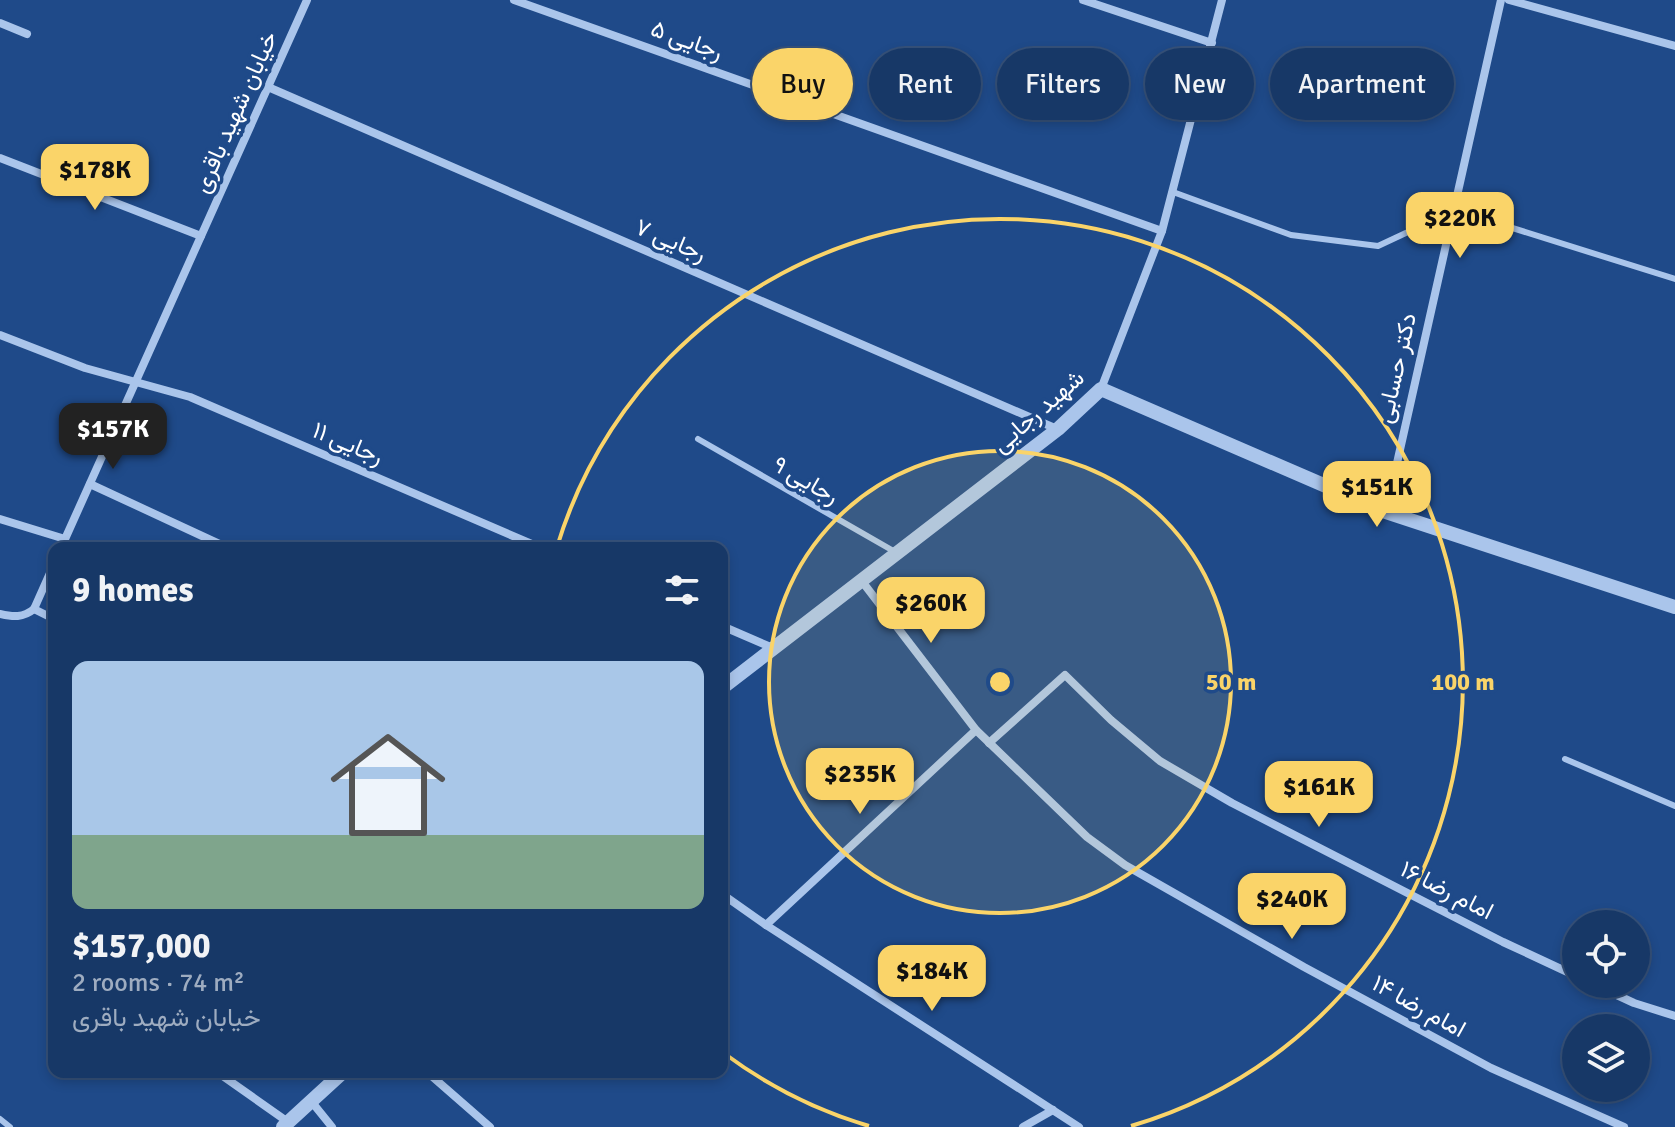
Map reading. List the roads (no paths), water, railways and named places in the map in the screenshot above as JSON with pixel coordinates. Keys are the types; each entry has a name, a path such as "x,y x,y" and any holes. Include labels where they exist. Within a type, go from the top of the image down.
{"street":[{"name":"خیابان شهید باقری","path":"64,542 307,0"},
{"name":"رجایی ۵","path":"514,0 1162,231"},
{"path":"1083,0 1212,43"},
{"name":"شهید رجایی","path":"728,683 1058,429 1101,389 1162,231 1222,0"},
{"name":"دکتر حسابی","path":"1386,512 1501,0"},
{"path":"1509,0 1675,46"},
{"path":"0,23 27,34"},
{"name":"رجایی ۷","path":"268,87 1058,429"},
{"path":"0,158 201,236"},
{"name":"رجایی ۱۱","path":"0,335 85,368 190,397 527,542"},
{"path":"1101,389 1386,512 1675,607"},
{"path":"90,484 215,542"},
{"path":"0,519 58,542"},
{"path":"0,614 22,616 34,609 48,578"},
{"name":"امام رضا ۱۴","path":"861,580 976,730 1087,837 1125,865 1491,1068 1624,1127"},
{"path":"34,609 48,616"},
{"path":"728,629 773,648"},
{"name":"امام رضا ۱۶","path":"989,743 1065,675 1111,720 1160,761 1245,810 1562,969"},
{"path":"766,925 976,730"},
{"path":"728,898 1079,1127"},
{"path":"1623,998 1675,1016"},
{"path":"225,1078 286,1125 336,1078"},
{"path":"434,1078 490,1127"},
{"path":"311,1101 332,1127"},
{"path":"1023,1127 1053,1110"}],"lane":[{"path":"1173,192 1291,235 1378,246 1455,210 1675,279"},
{"name":"رجایی ۹","path":"698,439 897,553"},
{"path":"1565,759 1675,806"},
{"path":"0,1119 10,1127"}]}
